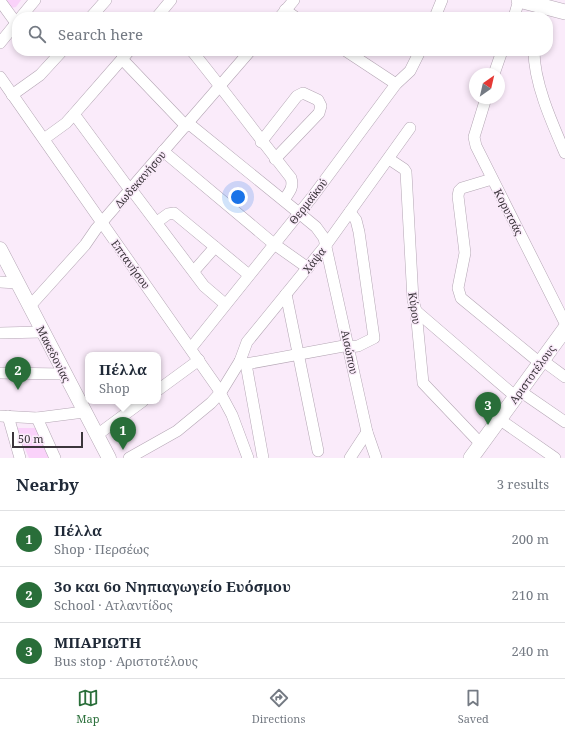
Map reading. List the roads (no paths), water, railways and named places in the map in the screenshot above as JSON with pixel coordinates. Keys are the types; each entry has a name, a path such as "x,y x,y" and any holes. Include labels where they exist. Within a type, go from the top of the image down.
{"main road":[{"path":"519,0 541,11 565,12"},
{"name":"Αριστοτέλους","path":"471,458 565,329"}],"street":[{"path":"25,12 35,0"},
{"path":"96,12 106,0"},
{"path":"163,12 171,0"},
{"path":"284,12 294,0"},
{"path":"437,12 442,0"},
{"path":"515,12 519,0"},
{"path":"0,1 12,14"},
{"path":"0,43 12,28"},
{"path":"12,94 40,75 57,56"},
{"path":"44,139 66,123 125,56"},
{"name":"Αισώπου","path":"127,56 187,124 284,200 319,230 324,238 367,432 376,458"},
{"path":"196,56 261,142 291,178 293,184 292,189 284,200"},
{"name":"Δωδεκανήσου","path":"30,306 246,56"},
{"path":"354,56 396,84"},
{"name":"Θερμαϊκού","path":"191,348 299,213 396,84 410,71 418,56"},
{"path":"496,68 500,56"},
{"path":"534,56 535,67 539,82 565,152"},
{"name":"Επτανήσου","path":"0,77 221,392 248,455"},
{"path":"261,142 297,96 303,92 318,100 321,106 319,113 276,159"},
{"name":"Κορυτσάς","path":"484,104 474,139 476,146 565,322"},
{"path":"74,114 130,190 157,222 207,289 226,304"},
{"name":"Χάψα","path":"129,458 177,431 205,408 221,392 243,362 246,342 326,245 410,128"},
{"path":"163,152 274,244 308,268"},
{"name":"Κύρου","path":"389,158 406,172 413,300 416,311 423,383 481,444"},
{"path":"492,179 462,188 459,191 458,196 466,253 458,288 459,293 461,298 541,361 565,377"},
{"path":"264,458 243,362 349,346 358,346 374,338 359,232 356,220 350,212"},
{"path":"157,222 168,214 174,213 216,246 249,275"},
{"path":"194,271 216,246"},
{"name":"Μακεδονίας","path":"1,252 109,458"},
{"path":"0,282 18,283"},
{"path":"286,294 318,451"},
{"path":"416,311 518,394 565,422"},
{"path":"0,333 42,332"},
{"path":"161,388 199,360"},
{"path":"0,373 64,374"},
{"path":"97,435 139,404"},
{"path":"20,458 4,416 37,418 84,412"},
{"path":"37,418 55,458"},
{"path":"499,419 555,458"},
{"path":"350,458 367,432"},
{"path":"237,458 248,455"}],"place":[{"name":"3ο και 6ο Νηπιαγωγείο Ευόσμου","path":"18,390"},
{"name":"ΜΠΑΡΙΩΤΗ","path":"488,425"},
{"name":"Πέλλα","path":"123,450"}]}
